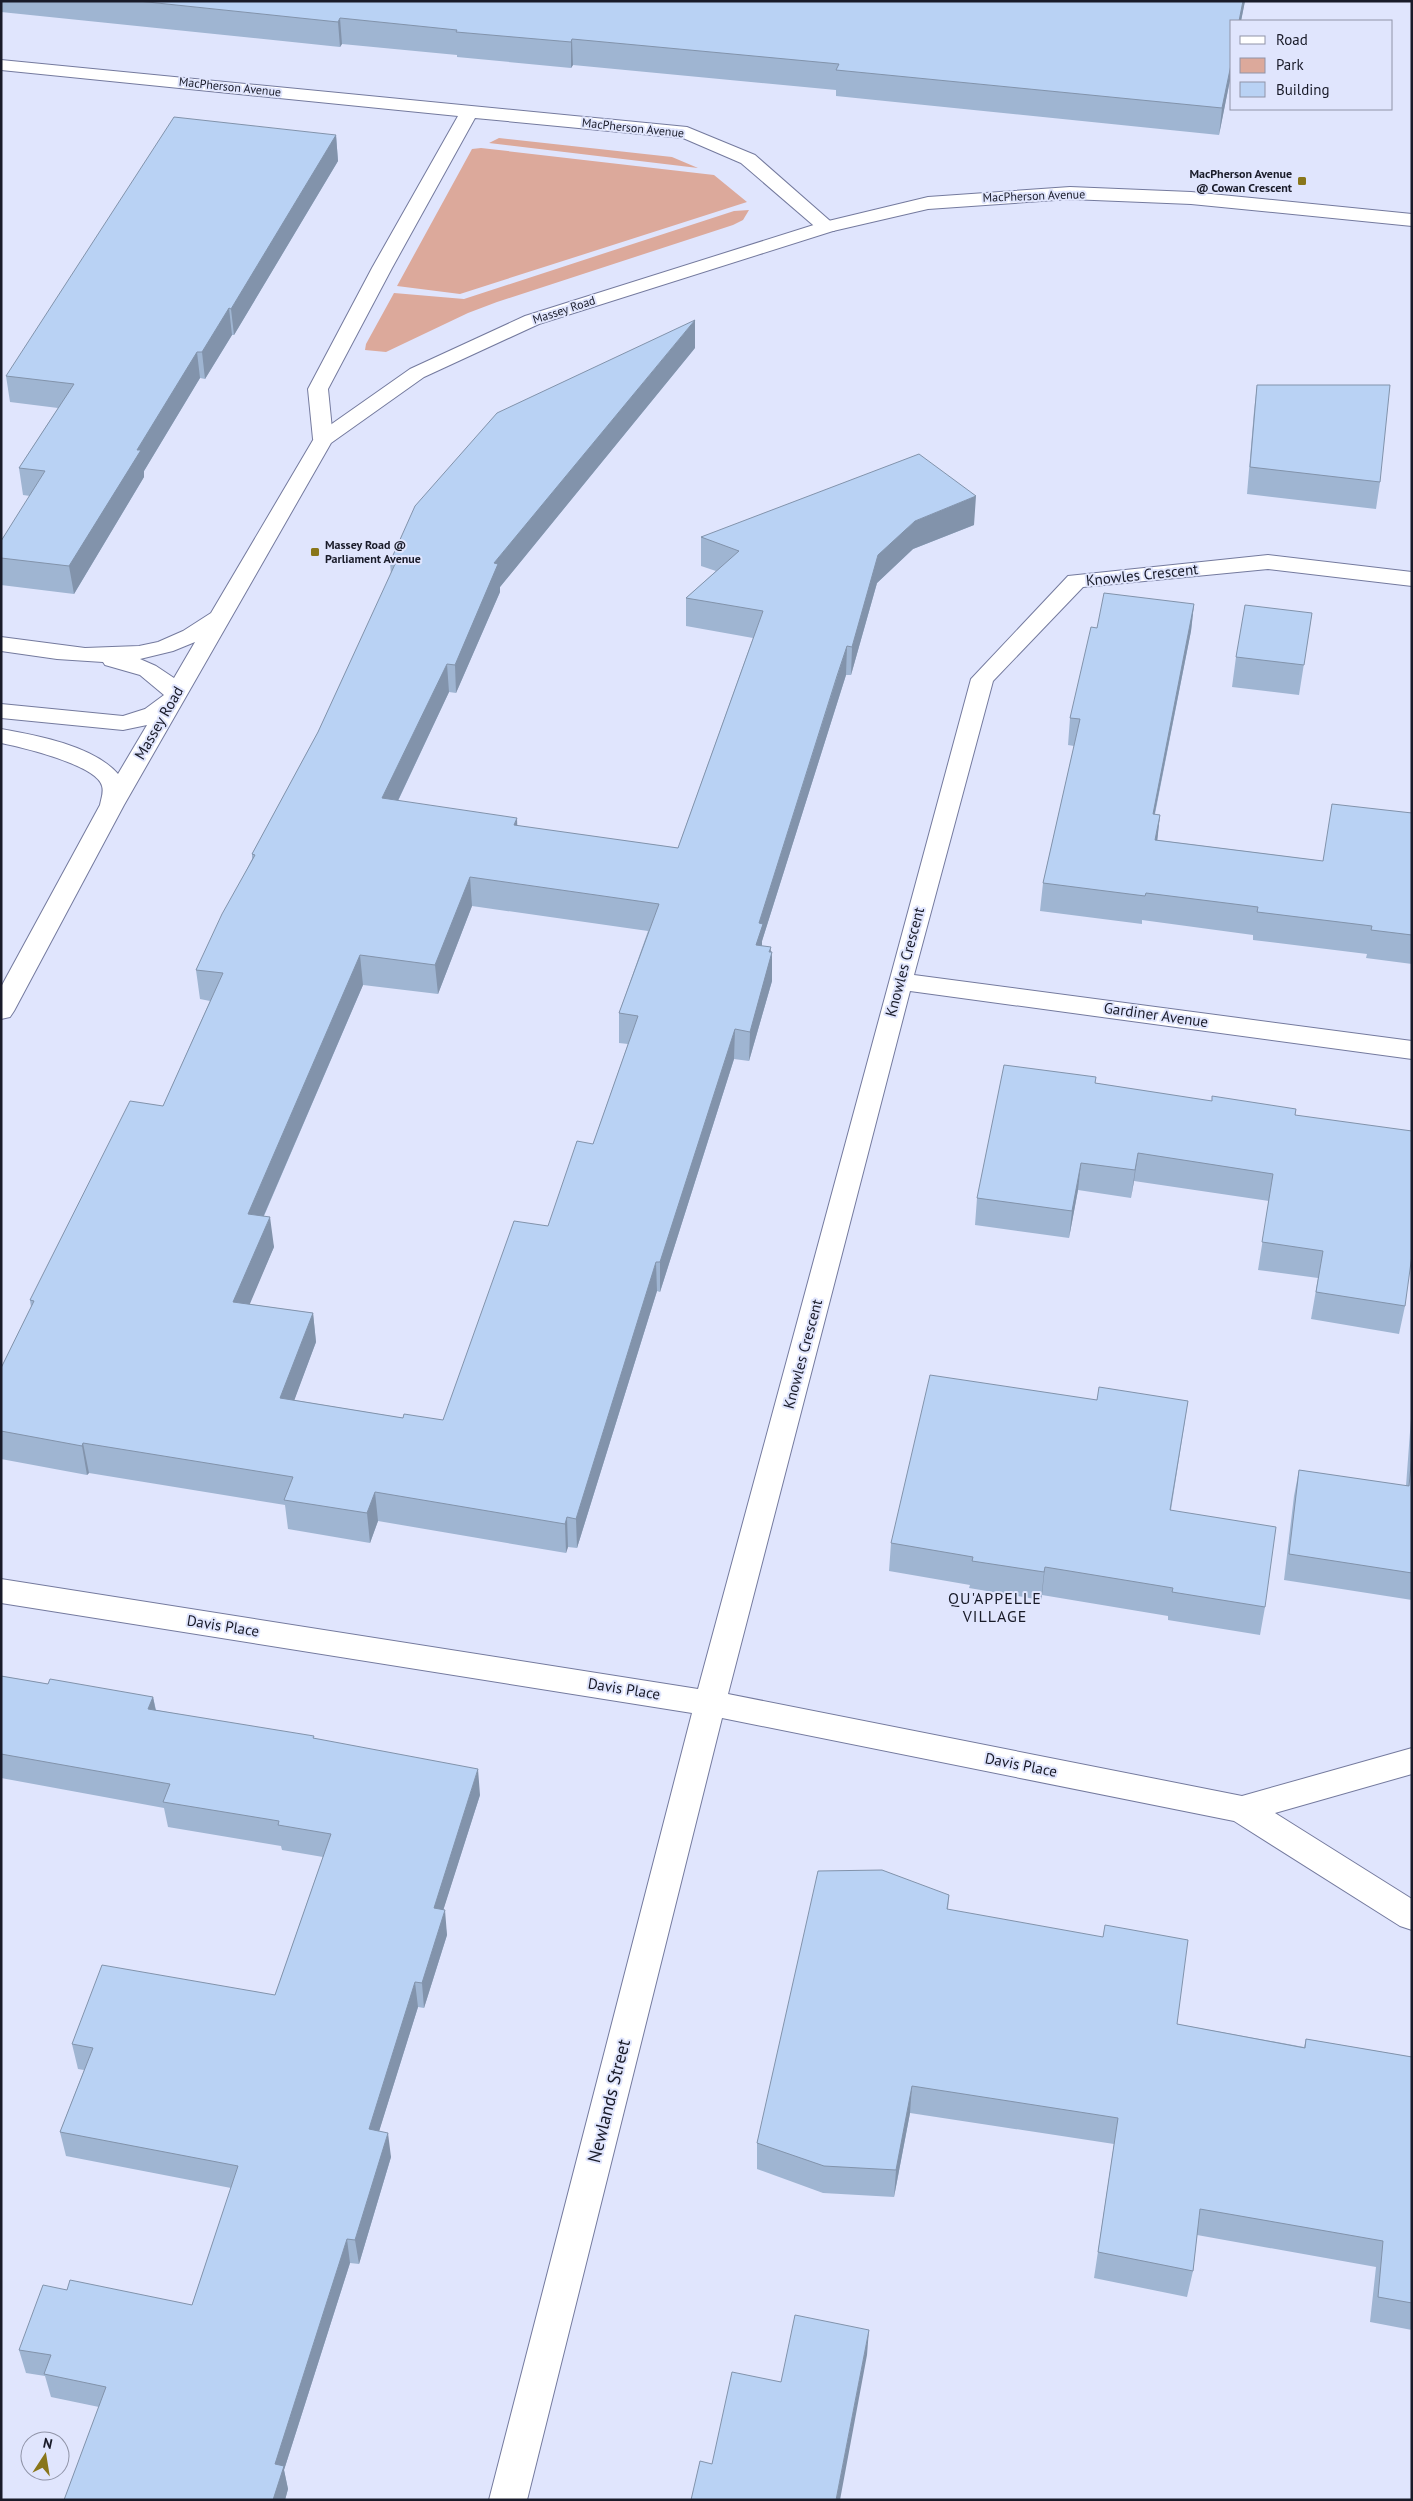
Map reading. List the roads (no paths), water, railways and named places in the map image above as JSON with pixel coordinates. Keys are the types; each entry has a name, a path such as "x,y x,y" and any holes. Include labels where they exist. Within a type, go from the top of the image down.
{"street":[{"name":"MacPherson Avenue","path":"1,65 687,133 748,159 827,227 928,203 1004,196 1070,193 1191,198 1412,220"},
{"path":"323,439 318,388 382,268 470,111"},
{"name":"Massey Road","path":"1,1011 112,805 323,439 417,373 532,320 827,227"},
{"name":"Knowles Crescent","path":"710,1703 900,981 982,678 1076,581 1268,562 1412,579"},
{"path":"96,656 135,654 170,646 200,632 220,615"},
{"path":"1,644 96,656 127,662 151,671 166,682 173,698 153,716 123,723 1,711"},
{"path":"1,736 45,747 94,766 113,783 115,791 112,805"},
{"name":"Gardiner Avenue","path":"900,981 1412,1050"},
{"name":"Davis Place","path":"1,1591 710,1703 1242,1809 1412,1916"},
{"name":"Newlands Street","path":"508,2500 710,1703"},
{"name":"Davis Place","path":"1242,1809 1412,1761"}],"place":[{"name":"MacPherson Avenue @ Cowan Crescent","path":"1302,181"},
{"name":"Massey Road @ Parliament Avenue","path":"315,552"}],"district":[{"name":"QU'APPELLE VILLAGE","path":"995,1607"}]}
